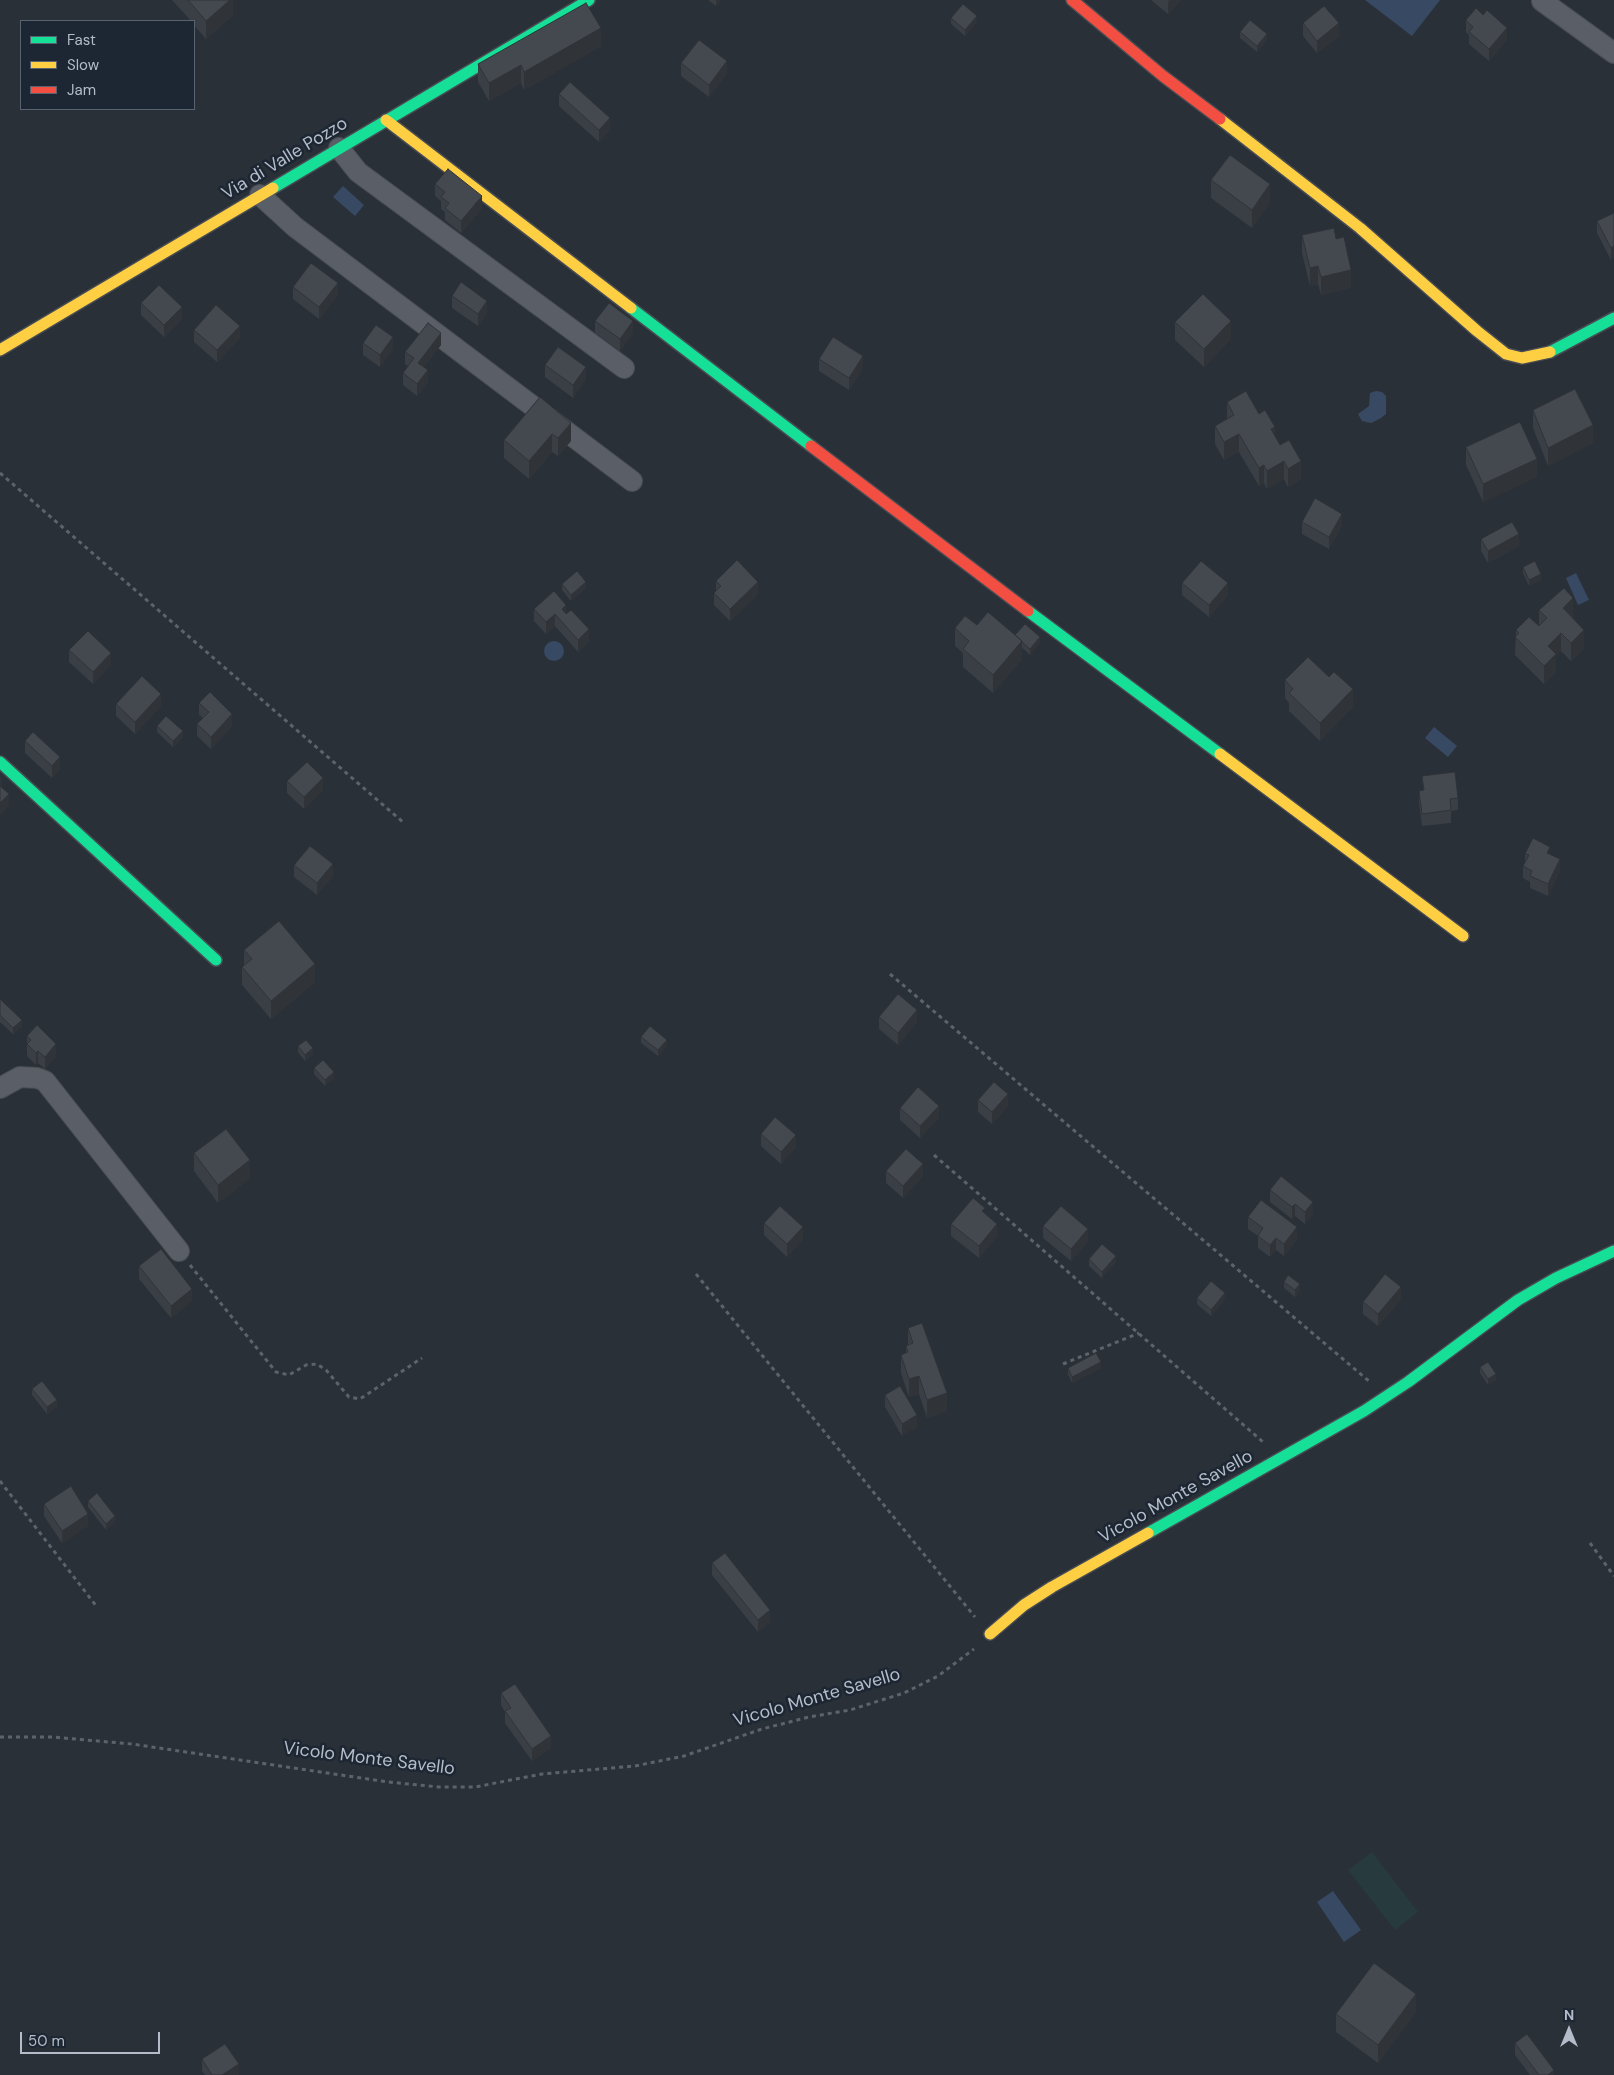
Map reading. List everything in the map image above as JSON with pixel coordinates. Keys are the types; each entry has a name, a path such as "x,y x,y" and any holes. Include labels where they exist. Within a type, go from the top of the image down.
{"street":[{"name":"Via di Valle Pozzo","path":"0,350 589,0"},
{"path":"1072,0 1163,76 1258,147 1360,228 1498,350 1516,358 1536,357 1556,350 1614,318"},
{"path":"1542,1 1614,53"},
{"path":"386,120 933,540 1463,936"},
{"path":"338,148 358,172 624,368"},
{"path":"260,195 295,227 632,481"},
{"path":"0,762 216,960"},
{"path":"0,1088 20,1077 37,1078 45,1081 179,1251"},
{"name":"Vicolo Monte Savello","path":"990,1634 1024,1605 1052,1587 1354,1418 1518,1300 1556,1278 1614,1251"}],"path":[{"path":"0,473 404,823"},
{"path":"890,974 1387,1396"},
{"path":"934,1155 1282,1458"},
{"path":"179,1251 276,1372 289,1375 306,1365 317,1364 326,1370 349,1397 360,1399 422,1358"},
{"path":"696,1274 990,1634"},
{"path":"1063,1364 1139,1333"},
{"path":"0,1481 97,1607"},
{"path":"1590,1543 1614,1576"},
{"name":"Vicolo Monte Savello","path":"0,1737 52,1737 125,1743 388,1782 439,1787 475,1787 549,1773 635,1766 666,1761 782,1724 879,1702 904,1693 938,1676 974,1649 990,1634"}],"green space":[{"path":"1372,1852 1418,1912 1395,1930 1348,1870"}],"water":[{"path":"1365,0 1440,0 1412,36"},
{"path":"343,186 364,205 355,216 333,197"},
{"path":"1382,392 1386,396 1386,414 1371,423 1362,421 1358,414 1369,406 1370,393"},
{"path":"1576,573 1589,600 1578,605 1566,578"},
{"path":"554,641 561,644 564,651 561,658 554,661 547,658 544,651 547,644"},
{"path":"1434,727 1457,746 1448,757 1425,738"},
{"path":"1333,1891 1361,1930 1344,1942 1317,1902"}],"building":[{"path":"188,0 230,0 206,21"},
{"path":"586,3 601,28 524,72 521,65 489,83 478,64"},
{"path":"963,4 977,16 965,30 951,18"},
{"path":"1324,6 1339,23 1317,41 1303,23"},
{"path":"1476,8 1483,15 1487,10 1507,28 1489,49 1469,32 1473,27 1466,20"},
{"path":"1250,20 1267,34 1257,46 1240,32"},
{"path":"699,40 727,61 709,85 681,63"},
{"path":"570,82 610,118 599,130 559,94"},
{"path":"1230,155 1270,184 1252,210 1211,180"},
{"path":"448,169 482,196 461,221 445,208 449,203 441,197 445,192 435,184"},
{"path":"1614,213 1614,246 1611,248 1597,221"},
{"path":"1334,228 1336,239 1344,237 1351,270 1321,277 1318,266 1310,268 1302,235"},
{"path":"311,263 338,283 319,307 293,287"},
{"path":"461,282 487,301 478,314 452,296"},
{"path":"159,285 182,307 164,325 141,303"},
{"path":"1203,294 1231,321 1204,349 1175,322"},
{"path":"609,303 633,321 620,339 595,321"},
{"path":"216,305 240,326 217,350 194,330"},
{"path":"428,323 441,333 418,363 428,370 417,384 403,373 414,358 405,352"},
{"path":"376,325 393,337 380,355 363,343"},
{"path":"833,337 863,356 849,378 819,359"},
{"path":"558,347 586,367 573,385 545,365"},
{"path":"1575,389 1593,425 1548,448 1533,410"},
{"path":"1246,391 1259,414 1265,410 1275,427 1271,429 1280,445 1289,440 1301,461 1288,469 1284,461 1267,471 1264,465 1259,468 1239,434 1224,442 1215,426 1234,415 1227,402"},
{"path":"540,397 571,423 558,438 552,434 529,461 504,440"},
{"path":"1520,422 1537,459 1483,484 1466,447"},
{"path":"1315,498 1342,514 1329,537 1302,522"},
{"path":"1512,522 1519,534 1488,551 1481,539"},
{"path":"737,560 758,582 730,609 714,593 721,586 716,581"},
{"path":"1201,561 1228,583 1209,605 1182,583"},
{"path":"1535,561 1541,574 1529,580 1523,567"},
{"path":"577,571 586,582 571,595 562,584"},
{"path":"1564,588 1573,598 1563,608 1584,630 1571,643 1561,633 1548,646 1556,654 1544,666 1515,637 1519,633 1516,630 1529,617 1539,626 1547,618 1539,610"},
{"path":"554,591 566,605 562,609 566,614 571,610 589,629 578,640 555,614 546,622 534,609"},
{"path":"988,612 1022,641 993,675 963,649 969,641 955,628 965,616 977,625"},
{"path":"1025,624 1040,637 1030,649 1015,635"},
{"path":"88,631 111,653 93,672 69,650"},
{"path":"1308,657 1329,677 1334,672 1353,689 1320,723 1289,693 1293,689 1285,680"},
{"path":"142,676 161,694 135,722 116,704"},
{"path":"210,692 232,714 211,737 197,724 209,712 199,703"},
{"path":"166,716 183,731 173,741 157,726"},
{"path":"33,732 60,757 52,766 25,741"},
{"path":"307,762 323,778 304,797 287,781"},
{"path":"1455,772 1458,798 1450,799 1451,810 1422,814 1419,791 1424,790 1422,776"},
{"path":"0,786 9,794 0,803"},
{"path":"1533,838 1550,847 1547,853 1560,859 1548,884 1530,876 1532,871 1523,866 1529,855 1525,854"},
{"path":"310,846 333,864 317,883 294,865"},
{"path":"279,921 315,964 271,1001 242,967 252,959 244,950"},
{"path":"898,994 917,1010 898,1033 879,1017"},
{"path":"0,999 22,1020 13,1028 0,1015"},
{"path":"37,1025 56,1044 45,1057 38,1051 36,1053 27,1044 31,1040 27,1036"},
{"path":"650,1026 667,1040 658,1050 641,1037"},
{"path":"306,1040 313,1048 305,1055 298,1046"},
{"path":"323,1060 334,1072 325,1080 314,1068"},
{"path":"994,1082 1008,1094 992,1112 978,1100"},
{"path":"918,1087 939,1106 920,1126 900,1108"},
{"path":"775,1117 796,1135 781,1152 761,1134"},
{"path":"226,1129 250,1160 218,1185 194,1153"},
{"path":"906,1149 923,1164 903,1186 886,1171"},
{"path":"1281,1176 1313,1202 1305,1212 1295,1204 1292,1207 1270,1190"},
{"path":"973,1198 985,1208 982,1211 997,1224 979,1246 951,1224"},
{"path":"1261,1200 1297,1227 1284,1244 1276,1238 1270,1245 1258,1236 1263,1228 1248,1217"},
{"path":"780,1206 803,1227 787,1244 764,1223"},
{"path":"1061,1206 1088,1229 1071,1249 1043,1226"},
{"path":"1102,1244 1116,1256 1102,1272 1089,1259"},
{"path":"161,1249 192,1289 171,1306 139,1266"},
{"path":"1385,1274 1401,1287 1378,1314 1363,1302"},
{"path":"1288,1275 1300,1284 1295,1290 1284,1282"},
{"path":"1211,1281 1225,1293 1211,1310 1197,1298"},
{"path":"922,1323 947,1393 927,1400 919,1376 909,1379 901,1355 908,1352 906,1346 913,1343 908,1328"},
{"path":"1096,1353 1101,1362 1072,1377 1068,1368"},
{"path":"1488,1362 1496,1374 1488,1379 1480,1367"},
{"path":"42,1381 57,1400 47,1407 32,1389"},
{"path":"900,1386 917,1415 902,1424 885,1395"},
{"path":"71,1486 88,1514 62,1531 44,1504"},
{"path":"97,1493 115,1516 106,1524 88,1501"},
{"path":"725,1553 770,1610 758,1620 712,1563"},
{"path":"515,1684 551,1736 532,1749 505,1711 511,1708 501,1693"},
{"path":"1374,1963 1416,1994 1378,2045 1336,2014"},
{"path":"1527,2034 1554,2070 1548,2075 1539,2075 1515,2043"},
{"path":"225,2044 239,2064 222,2075 212,2075 202,2059"}],"traffic: fast":[{"path":"273,188 589,0"},
{"path":"631,308 811,446"},
{"path":"1550,352 1614,318"},
{"path":"1028,611 1220,754"},
{"path":"0,762 216,960"},
{"path":"1148,1533 1364,1411 1408,1382 1518,1300 1556,1278 1614,1251"}],"traffic: slow":[{"path":"1220,119 1360,228 1477,331 1506,354 1522,358 1550,352"},
{"path":"386,120 631,308"},
{"path":"0,350 273,188"},
{"path":"1220,754 1463,936"},
{"path":"990,1634 1024,1605 1052,1587 1148,1533"}],"traffic: jam":[{"path":"1072,0 1163,76 1220,119"},
{"path":"811,446 1028,611"}]}
